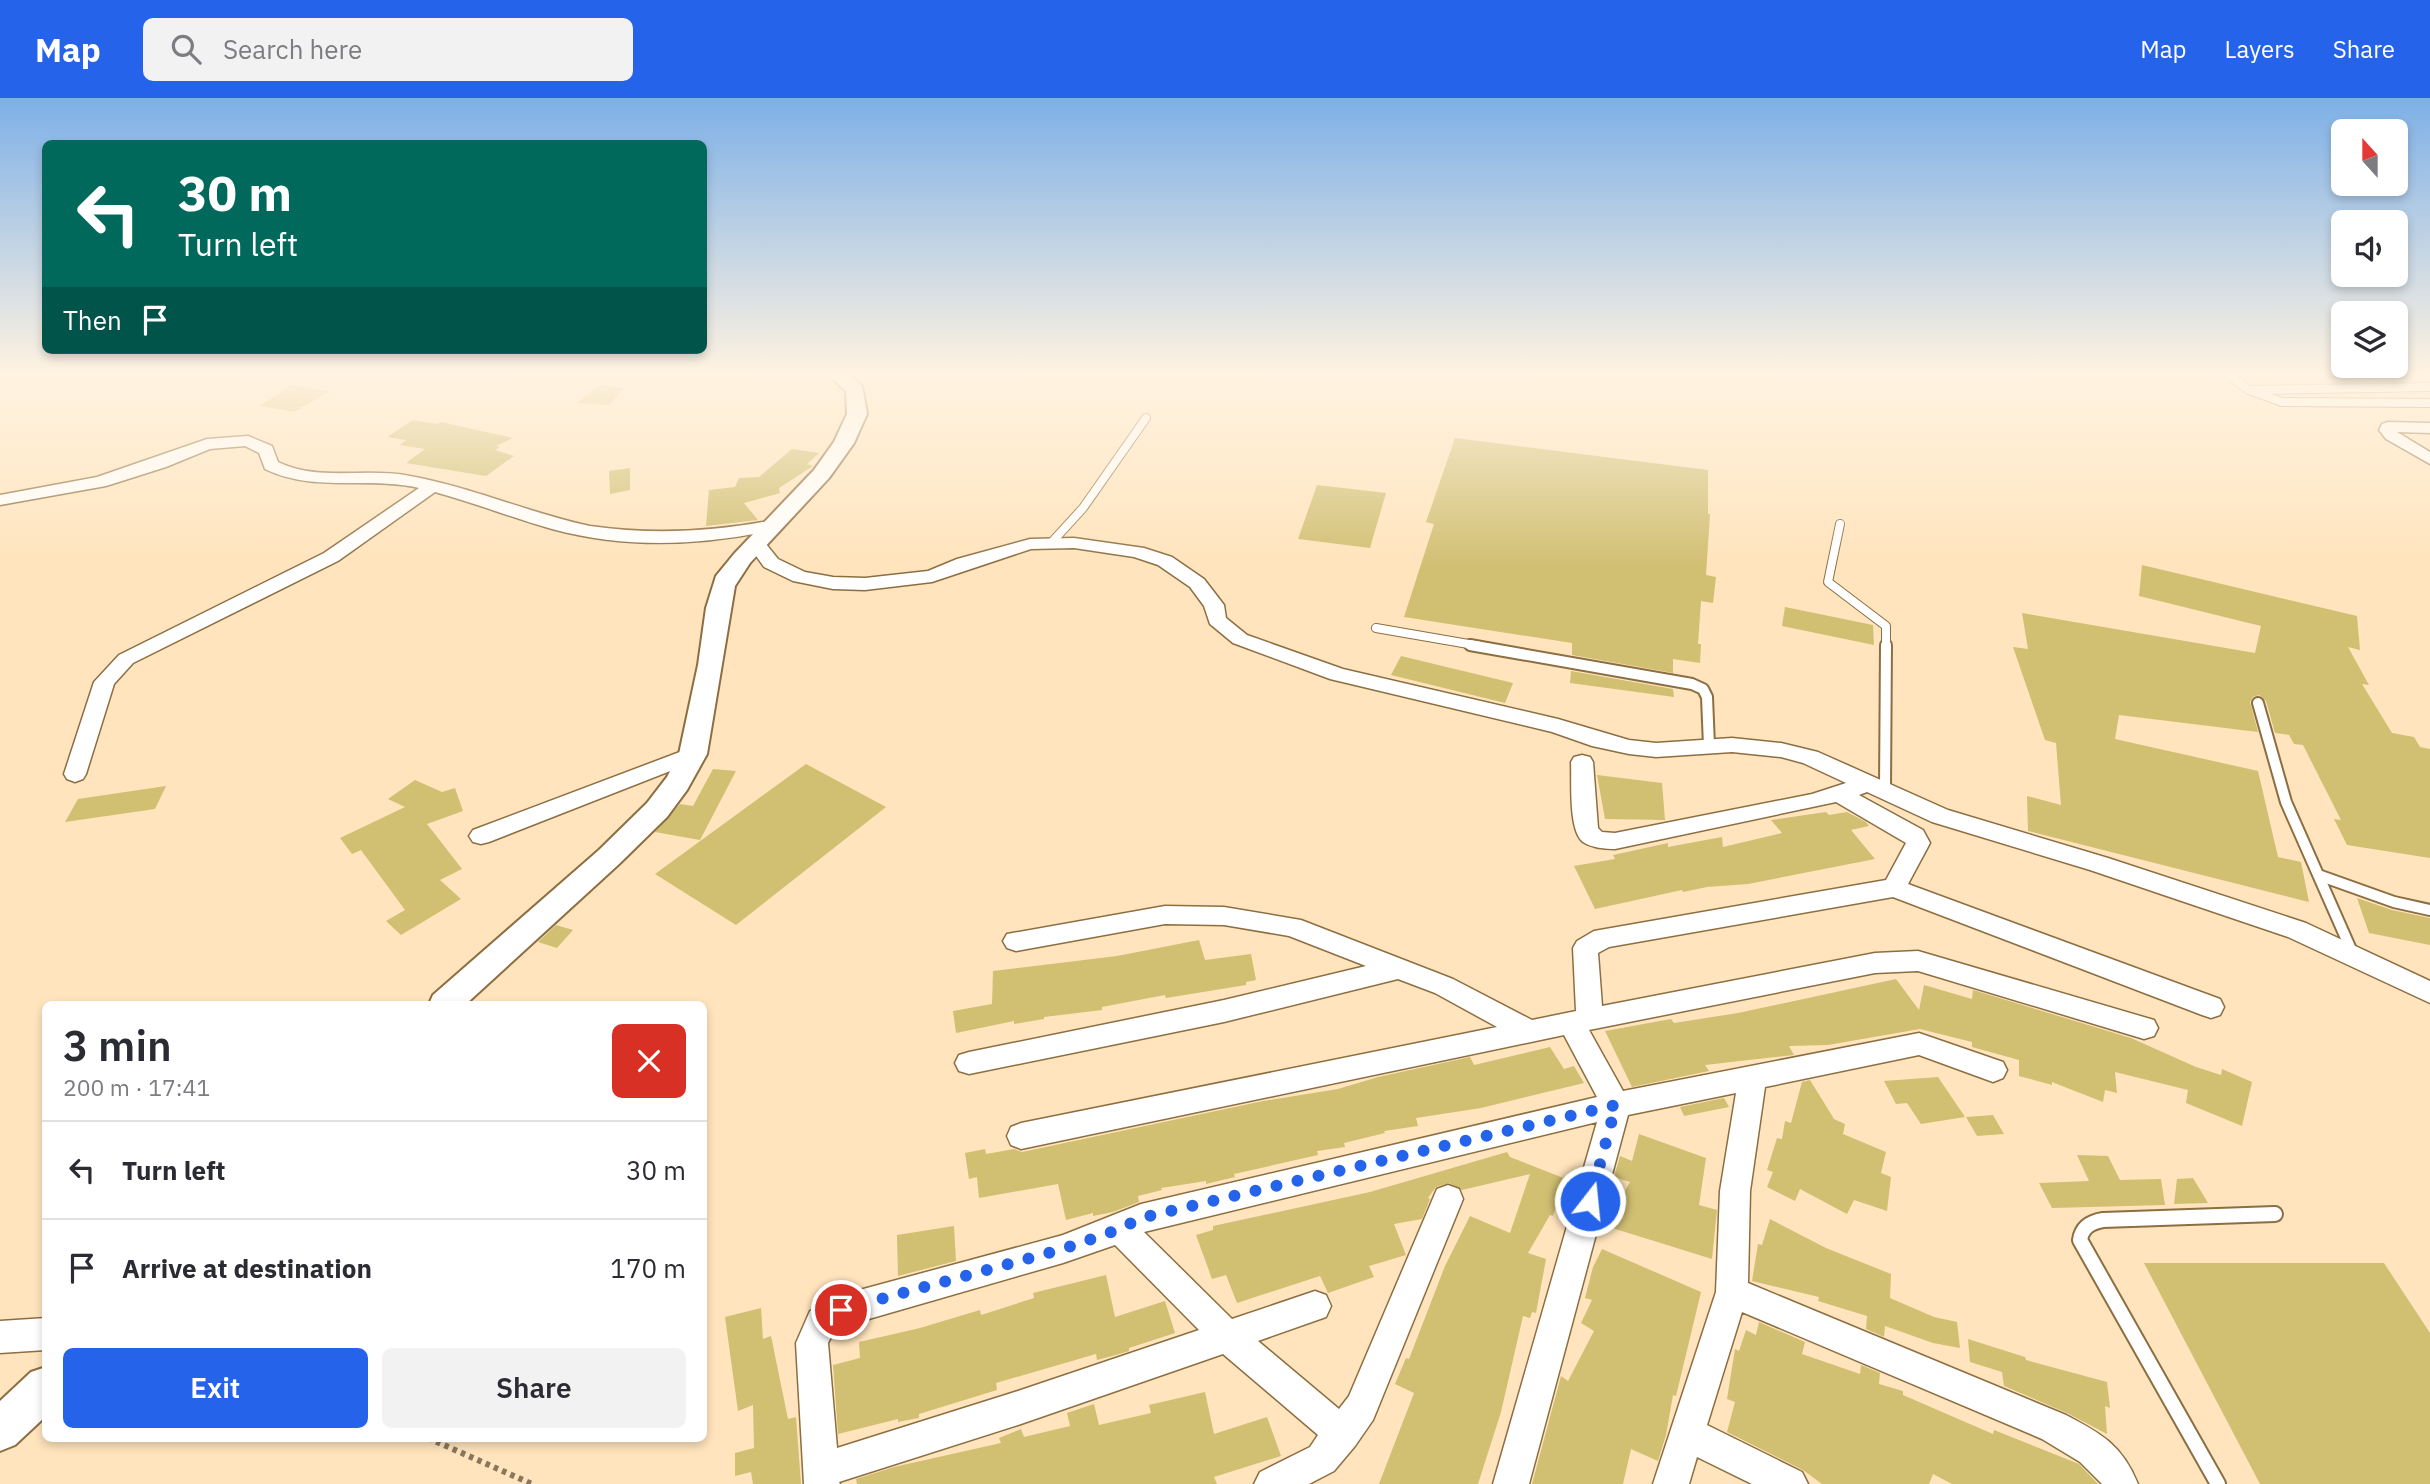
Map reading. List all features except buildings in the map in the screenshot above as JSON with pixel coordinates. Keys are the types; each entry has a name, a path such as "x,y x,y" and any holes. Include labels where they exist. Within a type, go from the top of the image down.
{"street":[{"path":"448,1001 587,878 665,803 684,775 693,754 723,587 729,574 756,543 777,525 836,454 846,437"},
{"path":"2393,437 2430,459"},
{"path":"0,499 100,482 160,463 207,444 228,441 255,443 266,450 271,465 289,475 308,478 377,475 451,490 576,529 628,537 685,539 739,533 777,525"},
{"path":"75,774 104,682 125,659 331,557 431,487"},
{"path":"756,543 771,563 800,577 832,583 865,584 932,576 1012,548 1052,542 1137,552 1165,561 1198,583 1214,604 1217,620 1240,639 1337,674 1558,726 1600,741 1629,747 1656,750 1732,745 1781,750 1810,757 1940,816 2099,864 2297,930 2353,954 2430,993"},
{"path":"481,836 693,754"},
{"path":"1582,762 1586,829 1599,840 1615,841 1814,801 1836,792 1877,786"},
{"path":"1836,792 1914,836 1918,843 1894,888"},
{"path":"1511,1484 1616,1105 1580,1021 1586,948 1602,938 1894,888 2211,1007"},
{"path":"1016,941 1165,915 1224,916 1292,927 1444,986 1530,1032"},
{"path":"1021,1136 1580,1021 1875,963 1903,960 1918,961 2144,1028"},
{"path":"969,1063 1224,1011 1397,970"},
{"path":"1315,1306 1229,1338 821,1477 812,1343 815,1330 821,1322 841,1310 1063,1249 1120,1229 1141,1218 1616,1105 1919,1044 1993,1070"},
{"path":"1671,1484 1732,1292 1735,1191 1752,1077"},
{"path":"1272,1484 1322,1459 1361,1408 1448,1199"},
{"path":"1120,1229 1229,1338 1343,1434"},
{"path":"1732,1292 2054,1427 2083,1442 2097,1453 2109,1465 2120,1484"},
{"path":"0,1337 42,1334"},
{"path":"0,1430 42,1391"},
{"path":"1686,1433 1790,1484"}],"lane":[{"path":"1052,542 1083,508 1133,437"},
{"path":"1840,524 1828,582 1841,597 1878,618 1886,626 1877,786"},
{"path":"1376,628 1692,684 1703,689 1707,697 1709,746"},
{"path":"2258,703 2286,802 2321,876 2353,954"},
{"path":"2321,876 2394,902 2430,910"},
{"path":"2218,1484 2080,1240 2081,1233 2091,1222 2103,1220 2274,1214"}],"path":[{"path":"437,1442 532,1484"}],"route":[{"path":"841,1310 1063,1249 1120,1229 1141,1218 1616,1105 1590,1201"}]}
